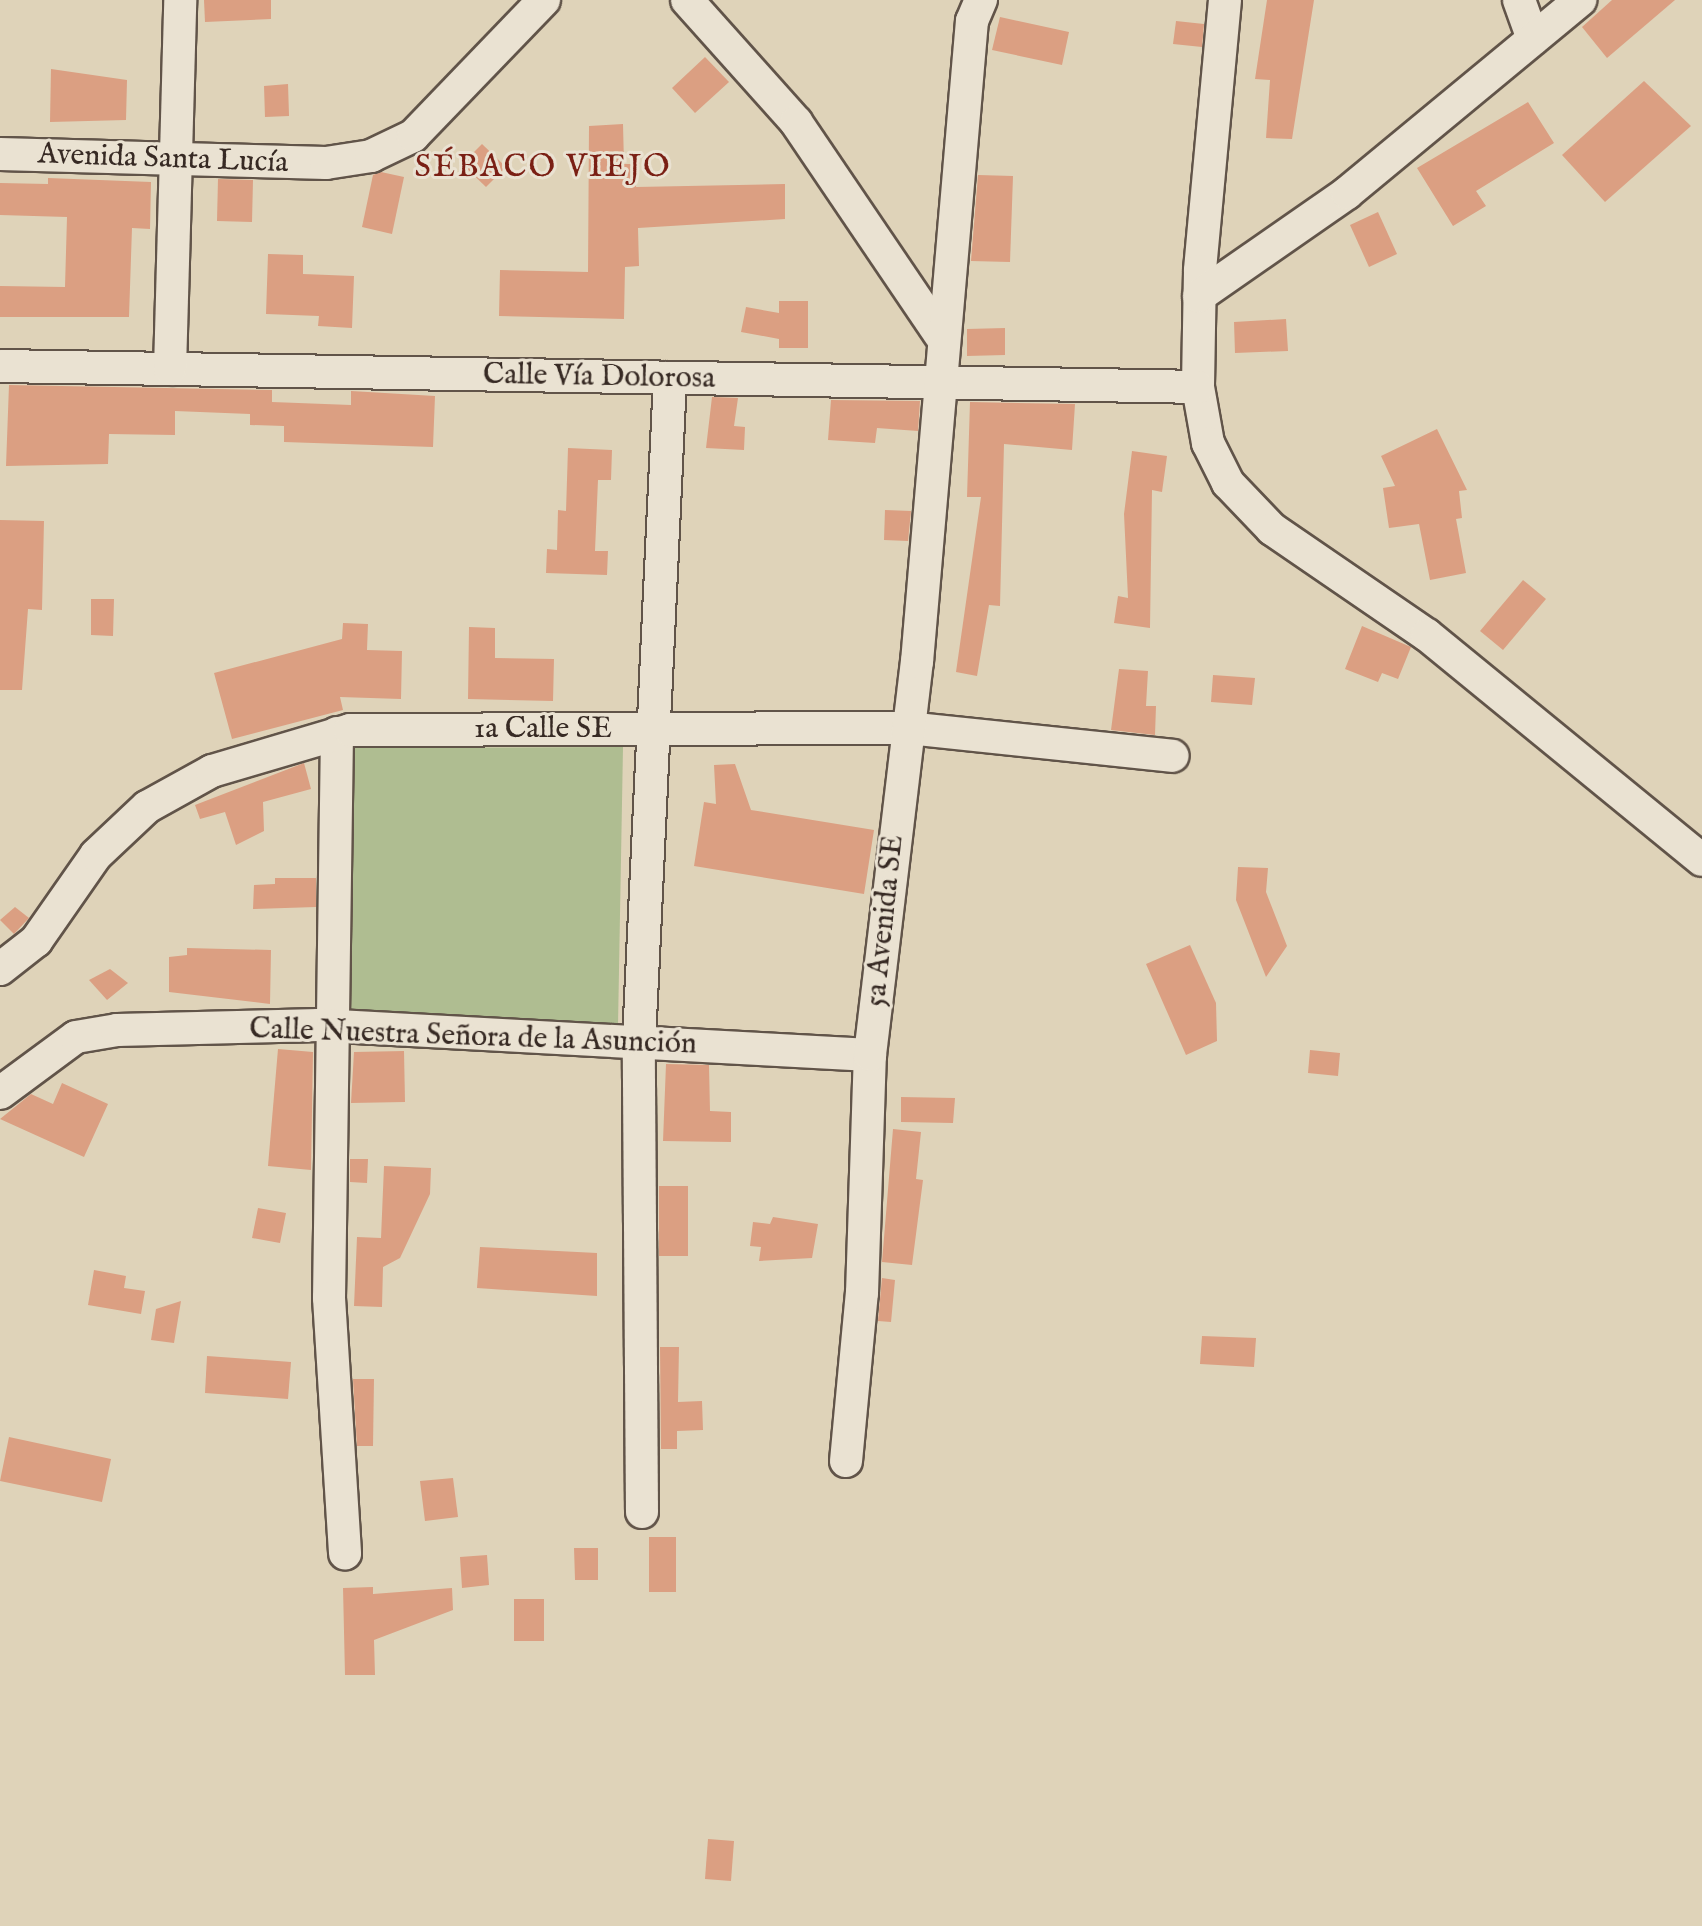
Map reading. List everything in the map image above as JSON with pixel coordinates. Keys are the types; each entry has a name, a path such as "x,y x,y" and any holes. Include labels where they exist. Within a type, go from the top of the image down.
{"street":[{"path":"170,369 180,0"},
{"name":"Avenida Santa Lucía","path":"0,154 326,163 371,156 413,136 544,0"},
{"path":"687,0 796,122 940,335"},
{"name":"5a Avenida SE","path":"846,1461 862,1293 870,1055 908,728 935,383 972,21 981,0"},
{"path":"1225,0 1199,296 1198,387 1208,443 1228,483 1272,529 1427,635 1702,860"},
{"path":"1519,0 1533,39"},
{"path":"1199,296 1347,193 1580,0"},
{"name":"Calle Vía Dolorosa","path":"0,366 1198,387"},
{"path":"642,1512 639,1041 670,378"},
{"name":"1a Calle SE","path":"0,969 36,941 96,855 147,807 212,771 337,733 908,728 1173,756"},
{"path":"337,733 337,1026 329,1298 345,1554"},
{"name":"Calle Nuestra Señora de la Asunción","path":"0,1093 76,1037 337,1026 870,1055"}],"green space":[{"path":"623,747 618,1026 349,1015 351,748"}],"building":[{"path":"204,0 271,0 271,19 205,22"},
{"path":"1267,0 1314,0 1292,139 1266,138 1270,80 1255,79"},
{"path":"1612,0 1675,0 1607,58 1582,27"},
{"path":"1000,17 1069,32 1062,65 992,50"},
{"path":"1176,21 1204,24 1202,47 1173,44"},
{"path":"705,57 729,82 695,113 672,88"},
{"path":"51,69 127,80 126,120 50,122"},
{"path":"1644,81 1691,126 1605,202 1562,155"},
{"path":"288,84 289,116 265,117 264,86"},
{"path":"1528,102 1554,143 1476,191 1486,206 1453,226 1417,168"},
{"path":"623,124 624,164 636,164 636,187 785,184 785,219 638,228 639,266 625,267 624,319 499,316 500,270 588,272 589,126"},
{"path":"482,144 506,167 486,187 462,164"},
{"path":"381,172 404,177 392,234 362,227 373,175"},
{"path":"978,175 1013,176 1010,262 971,261"},
{"path":"48,178 151,182 150,229 132,228 129,317 0,317 0,286 65,287 67,217 0,215 0,183 48,184"},
{"path":"218,179 253,180 252,222 217,221"},
{"path":"1378,212 1397,254 1369,267 1350,225"},
{"path":"268,254 303,255 303,274 354,276 352,328 318,326 319,316 266,314"},
{"path":"779,301 808,301 808,348 779,348 779,339 741,332 746,307 779,313"},
{"path":"1286,319 1288,351 1235,353 1234,322"},
{"path":"1005,328 1005,355 967,356 967,329"},
{"path":"9,385 272,390 272,402 351,405 351,391 435,396 433,447 284,442 284,426 250,425 250,414 175,411 175,435 109,434 108,464 6,466"},
{"path":"712,397 738,398 734,426 745,427 744,450 706,448"},
{"path":"831,400 920,401 918,431 877,428 875,443 828,440"},
{"path":"970,402 1075,404 1072,450 1004,444 1000,606 989,605 977,676 956,672 981,497 967,497"},
{"path":"1437,429 1467,490 1459,491 1462,518 1456,519 1466,573 1430,580 1419,524 1389,528 1383,488 1395,486 1381,456"},
{"path":"568,448 612,450 611,480 598,480 595,551 608,551 607,575 546,573 547,549 557,550 558,510 566,511"},
{"path":"1132,451 1167,456 1162,492 1152,490 1150,628 1114,623 1118,596 1128,598 1124,514"},
{"path":"885,510 911,511 908,541 884,540"},
{"path":"0,520 44,521 42,610 28,609 22,690 0,690"},
{"path":"1523,580 1546,599 1503,650 1480,631"},
{"path":"91,599 114,599 113,636 91,635"},
{"path":"343,623 368,624 367,650 402,651 401,699 340,697 343,710 232,739 214,673 342,639"},
{"path":"1362,626 1411,647 1398,679 1382,673 1378,682 1345,669"},
{"path":"469,627 495,628 495,658 554,659 553,701 468,699"},
{"path":"1119,669 1148,671 1146,706 1156,706 1155,735 1111,730"},
{"path":"1213,675 1255,678 1252,705 1211,702"},
{"path":"304,763 311,789 263,802 264,831 236,845 225,812 200,819 195,805"},
{"path":"735,764 751,810 874,830 864,894 694,866 704,802 716,804 714,765"},
{"path":"1238,867 1268,868 1266,892 1287,946 1266,977 1236,900"},
{"path":"275,878 316,878 316,907 253,909 254,885 275,884"},
{"path":"15,907 29,918 14,934 0,920"},
{"path":"1190,945 1216,1003 1217,1041 1186,1055 1146,964"},
{"path":"187,948 271,950 270,1004 169,992 169,957 187,955"},
{"path":"110,969 128,983 107,1000 89,980"},
{"path":"278,1049 313,1052 311,1170 268,1166"},
{"path":"1310,1050 1340,1053 1338,1076 1308,1073"},
{"path":"404,1051 405,1102 351,1103 354,1052"},
{"path":"666,1064 709,1065 710,1111 731,1112 731,1142 663,1141"},
{"path":"62,1083 108,1104 84,1157 0,1119 31,1094 53,1104"},
{"path":"901,1097 955,1098 953,1123 901,1122"},
{"path":"893,1129 921,1132 916,1179 923,1180 912,1265 882,1262"},
{"path":"350,1159 368,1159 367,1183 350,1182"},
{"path":"384,1166 431,1168 430,1194 400,1258 383,1267 382,1307 354,1306 357,1237 381,1238"},
{"path":"659,1186 688,1186 688,1256 659,1256"},
{"path":"258,1208 286,1213 280,1243 252,1238"},
{"path":"773,1217 818,1224 812,1258 759,1261 761,1247 750,1246 753,1222 770,1224"},
{"path":"480,1247 597,1253 597,1296 477,1288"},
{"path":"94,1270 126,1276 124,1288 145,1291 141,1314 88,1305"},
{"path":"882,1278 895,1280 891,1322 878,1321"},
{"path":"181,1301 174,1343 151,1340 156,1309"},
{"path":"1202,1336 1256,1338 1254,1367 1200,1364"},
{"path":"660,1347 679,1347 678,1402 702,1401 703,1430 677,1431 677,1449 661,1449"},
{"path":"207,1356 291,1362 288,1399 205,1393"},
{"path":"353,1379 374,1379 373,1446 357,1446"},
{"path":"9,1437 111,1459 102,1502 0,1481"},
{"path":"453,1478 458,1517 425,1521 420,1481"},
{"path":"649,1537 676,1537 676,1592 649,1592"},
{"path":"574,1548 598,1548 598,1580 575,1580"},
{"path":"487,1555 489,1585 462,1588 460,1557"},
{"path":"373,1587 373,1594 452,1588 453,1610 374,1640 375,1675 345,1675 343,1588"},
{"path":"514,1599 544,1599 544,1641 514,1641"},
{"path":"708,1839 734,1841 731,1881 705,1879"}],"district":[{"name":"SÉBACO VIEJO","path":"543,168"}]}
